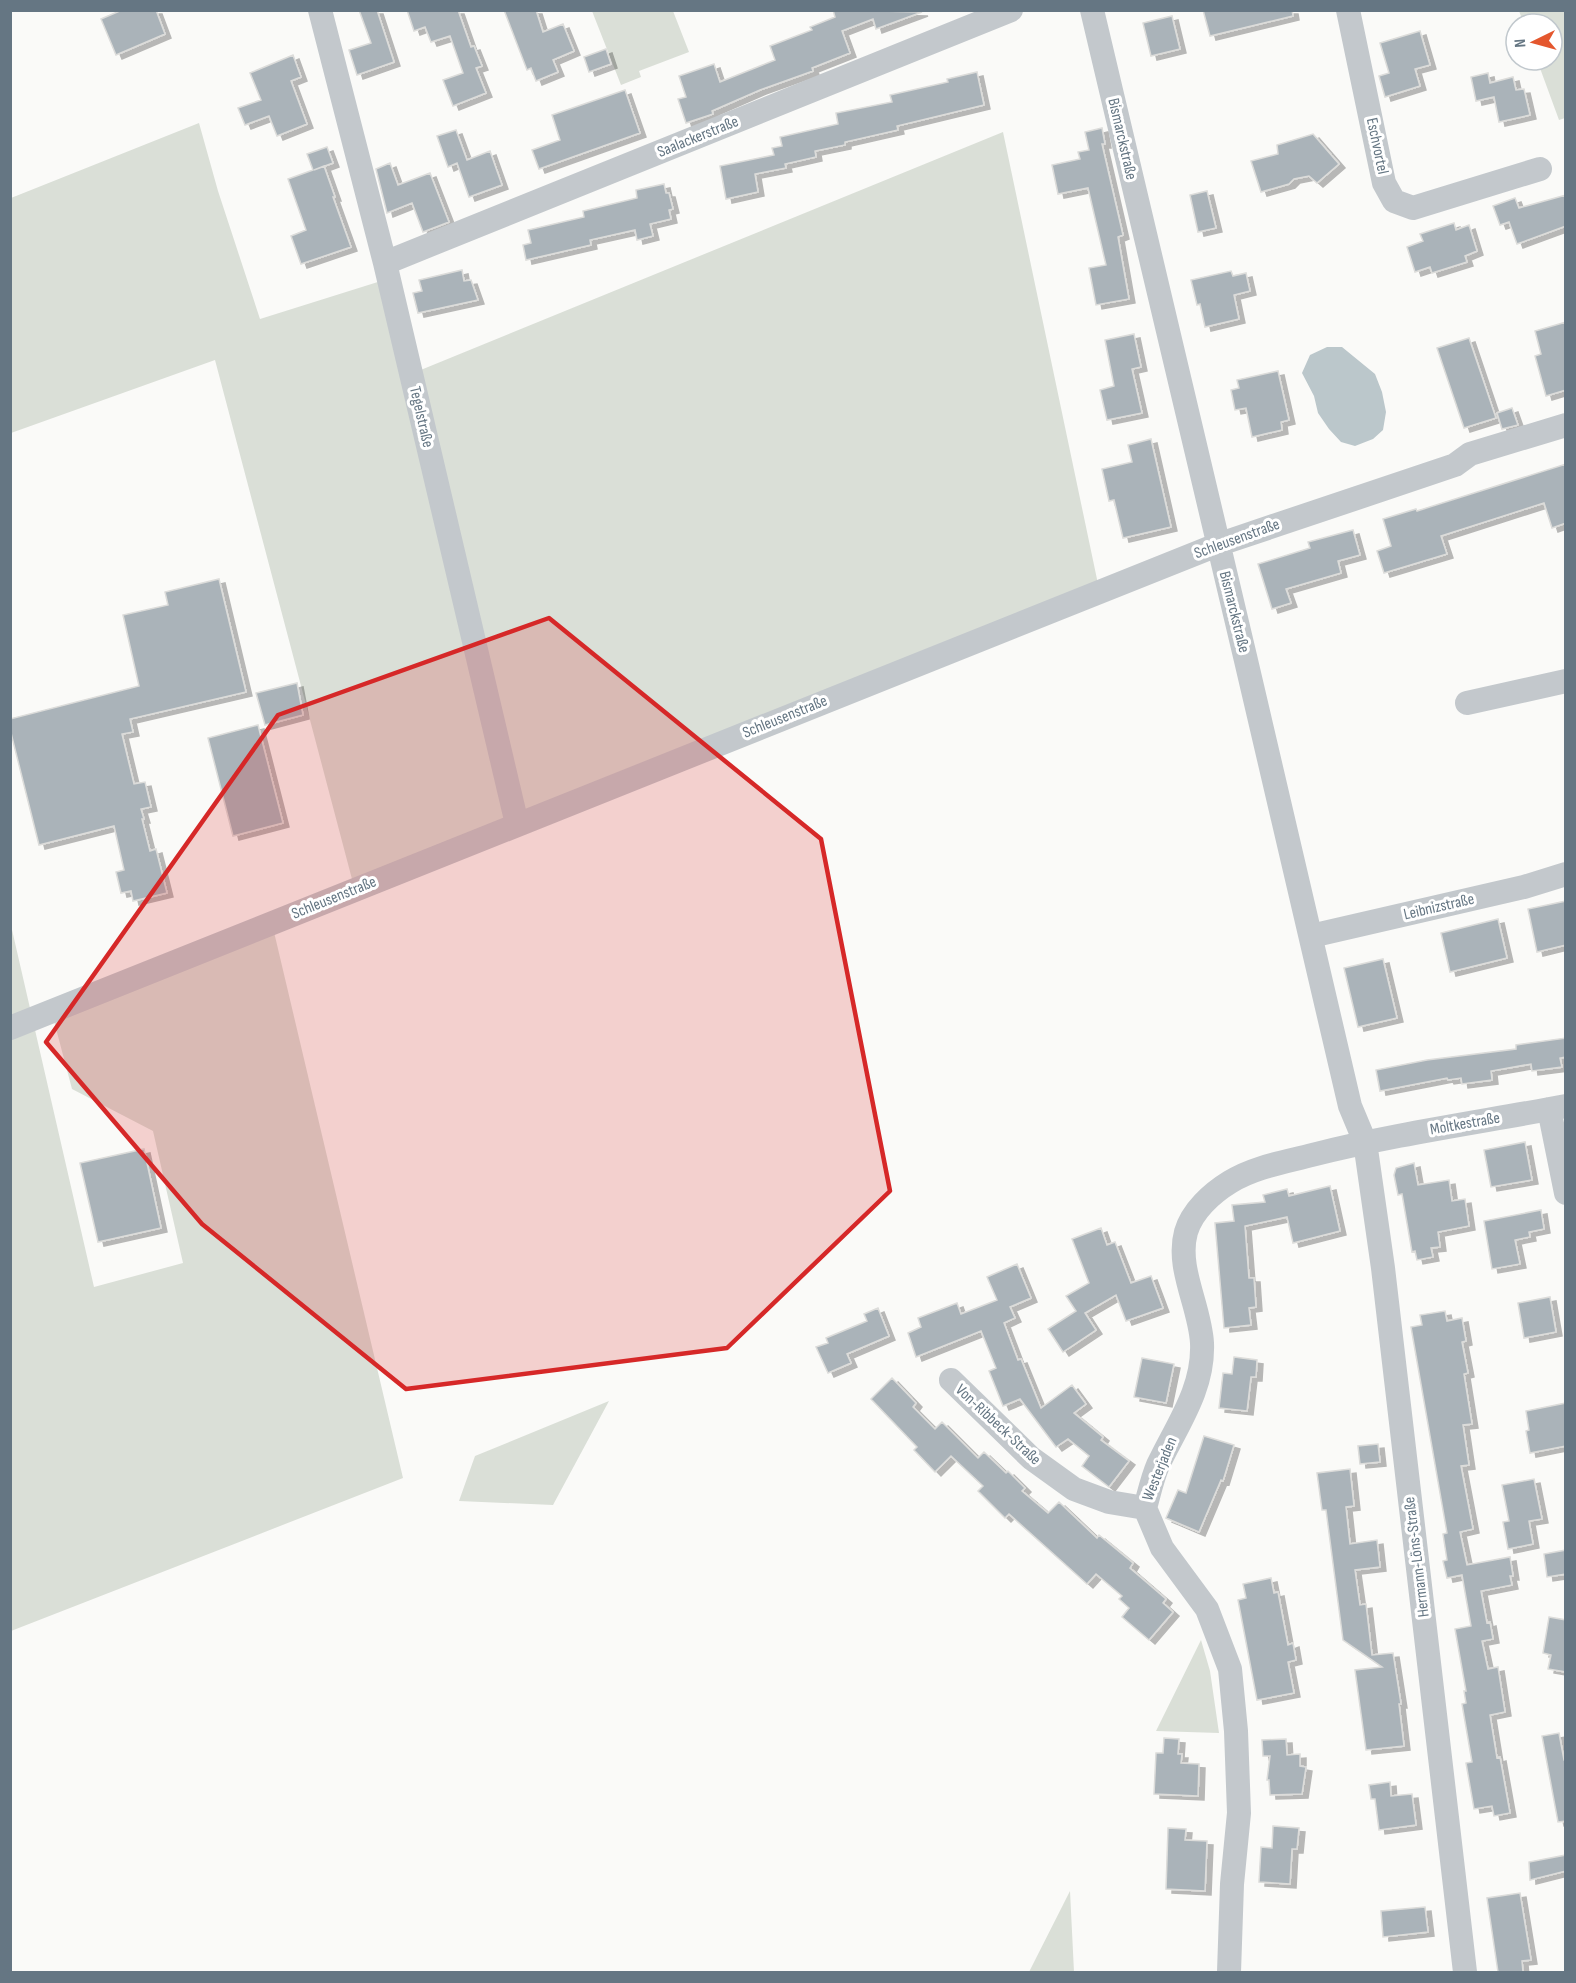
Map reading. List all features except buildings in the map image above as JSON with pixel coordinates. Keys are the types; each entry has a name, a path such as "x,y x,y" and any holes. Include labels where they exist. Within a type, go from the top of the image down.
{"street":[{"name":"Tegelstraße","path":"320,10 385,263 517,824"},
{"name":"Saalackerstraße","path":"385,263 1011,10"},
{"name":"Bismarckstraße","path":"1092,10 1217,545 1266,740 1350,1106 1365,1142"},
{"name":"Eschvortel","path":"1348,10 1384,183 1394,201 1413,208 1540,169"},
{"name":"Schleusenstraße","path":"10,1028 1217,545 1455,465 1470,454 1566,425"},
{"path":"1467,703 1566,681"},
{"name":"Leibnizstraße","path":"1311,936 1446,906 1566,874"},
{"path":"1557,1108 1566,1193"},
{"name":"Moltkestraße","path":"1365,1142 1557,1108"},
{"name":"Westerjaden","path":"1229,1972 1232,1884 1239,1813 1236,1731 1230,1669 1207,1609 1162,1548 1145,1508 1157,1467 1191,1401 1200,1374 1202,1342 1183,1256 1186,1231 1193,1215 1216,1192 1231,1181 1262,1167 1365,1142"},
{"name":"Hermann-Löns-Straße","path":"1365,1142 1383,1268 1465,1972"},
{"name":"Von-Ribbeck-Straße","path":"951,1380 1031,1458 1074,1489 1109,1502 1145,1508"}],"highlighted area":[{"path":"549,618 821,839 890,1191 727,1348 406,1389 202,1224 46,1042 278,715"}],"shaded area":[{"path":"592,11 673,11 689,52 639,71 641,77 621,85"},
{"path":"1565,11 1565,118 1559,120 1541,72 1564,72 1564,12 1519,12"},
{"path":"199,123 218,191 260,319 381,281 406,376 1003,132 1102,603 357,898 215,360 11,433 11,198"},
{"path":"1327,347 1342,347 1375,374 1382,392 1386,412 1383,430 1373,439 1355,446 1341,442 1329,429 1318,413 1314,396 1302,373 1310,355"},
{"path":"10,921 94,1287 183,1263 153,1131 72,1089 54,1021 274,932 403,1478 11,1631"},
{"path":"609,1401 553,1505 459,1501 475,1456"},
{"path":"1201,1640 1210,1671 1219,1733 1156,1731"},
{"path":"1070,1891 1074,1972 1029,1972"}]}
